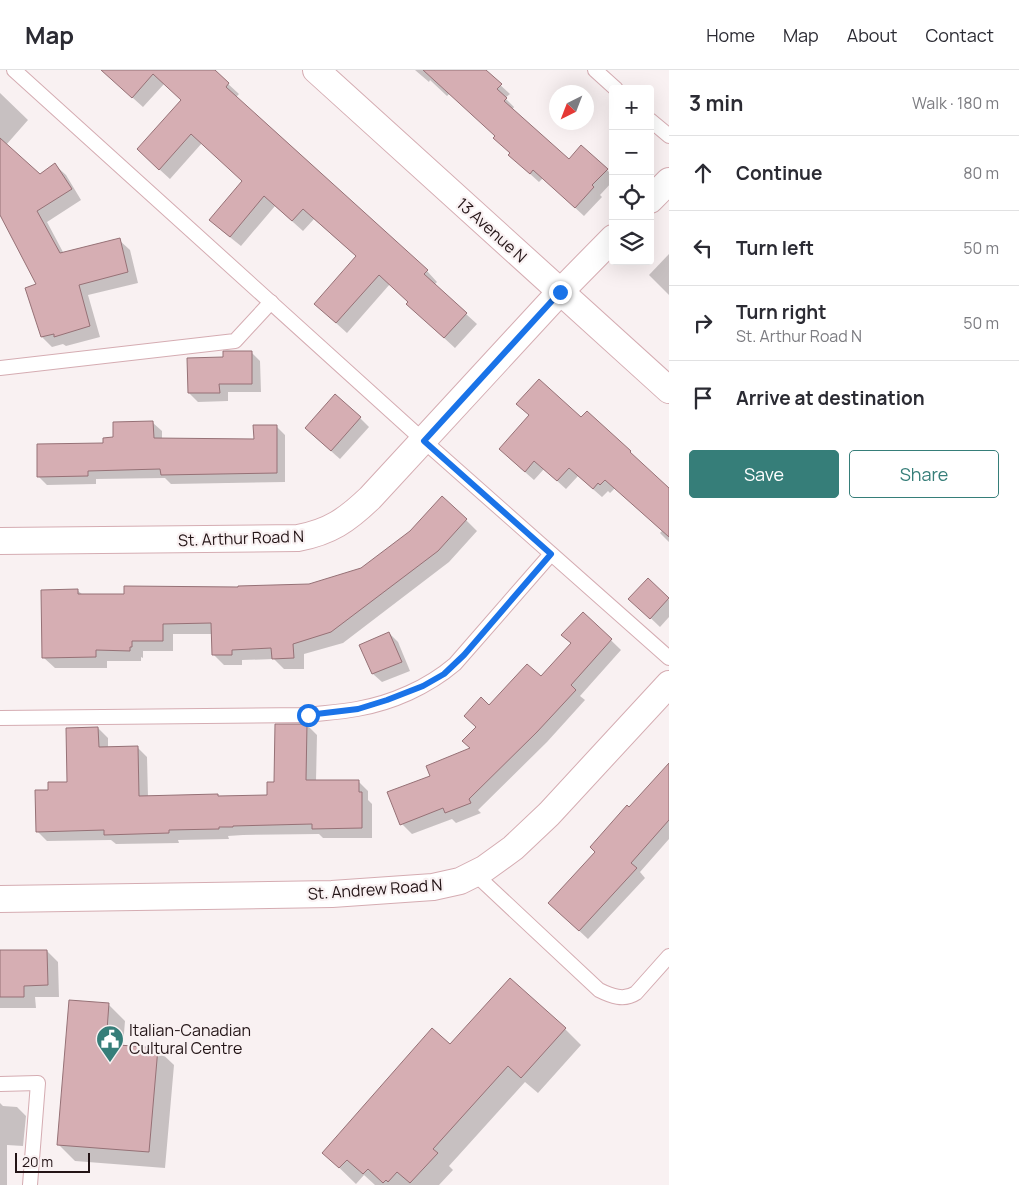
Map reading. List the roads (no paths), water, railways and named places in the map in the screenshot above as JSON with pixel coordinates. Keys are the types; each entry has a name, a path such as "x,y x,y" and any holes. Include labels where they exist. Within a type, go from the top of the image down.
{"street":[{"name":"13 Avenue N","path":"316,70 669,390"},
{"path":"654,196 669,181"},
{"name":"St. Arthur Road N","path":"0,541 298,538 313,536 327,531 350,518 370,498 560,292 609,242"},
{"name":"St. Andrew Road N","path":"0,898 332,894 433,887 460,881 484,869 513,848 549,814 669,684"}],"lane":[{"path":"14,70 424,441 669,658"},
{"path":"595,70 612,85"},
{"path":"654,123 669,136"},
{"path":"0,368 235,341 271,302"},
{"path":"0,718 308,715 358,709 423,686 444,674 455,664 551,554"},
{"path":"475,874 599,990 608,994 622,997 631,996 636,993 669,956"},
{"path":"0,1084 38,1084 30,1185"}],"place":[{"name":"Italian-Canadian Cultural Centre","path":"110,1063"}]}
